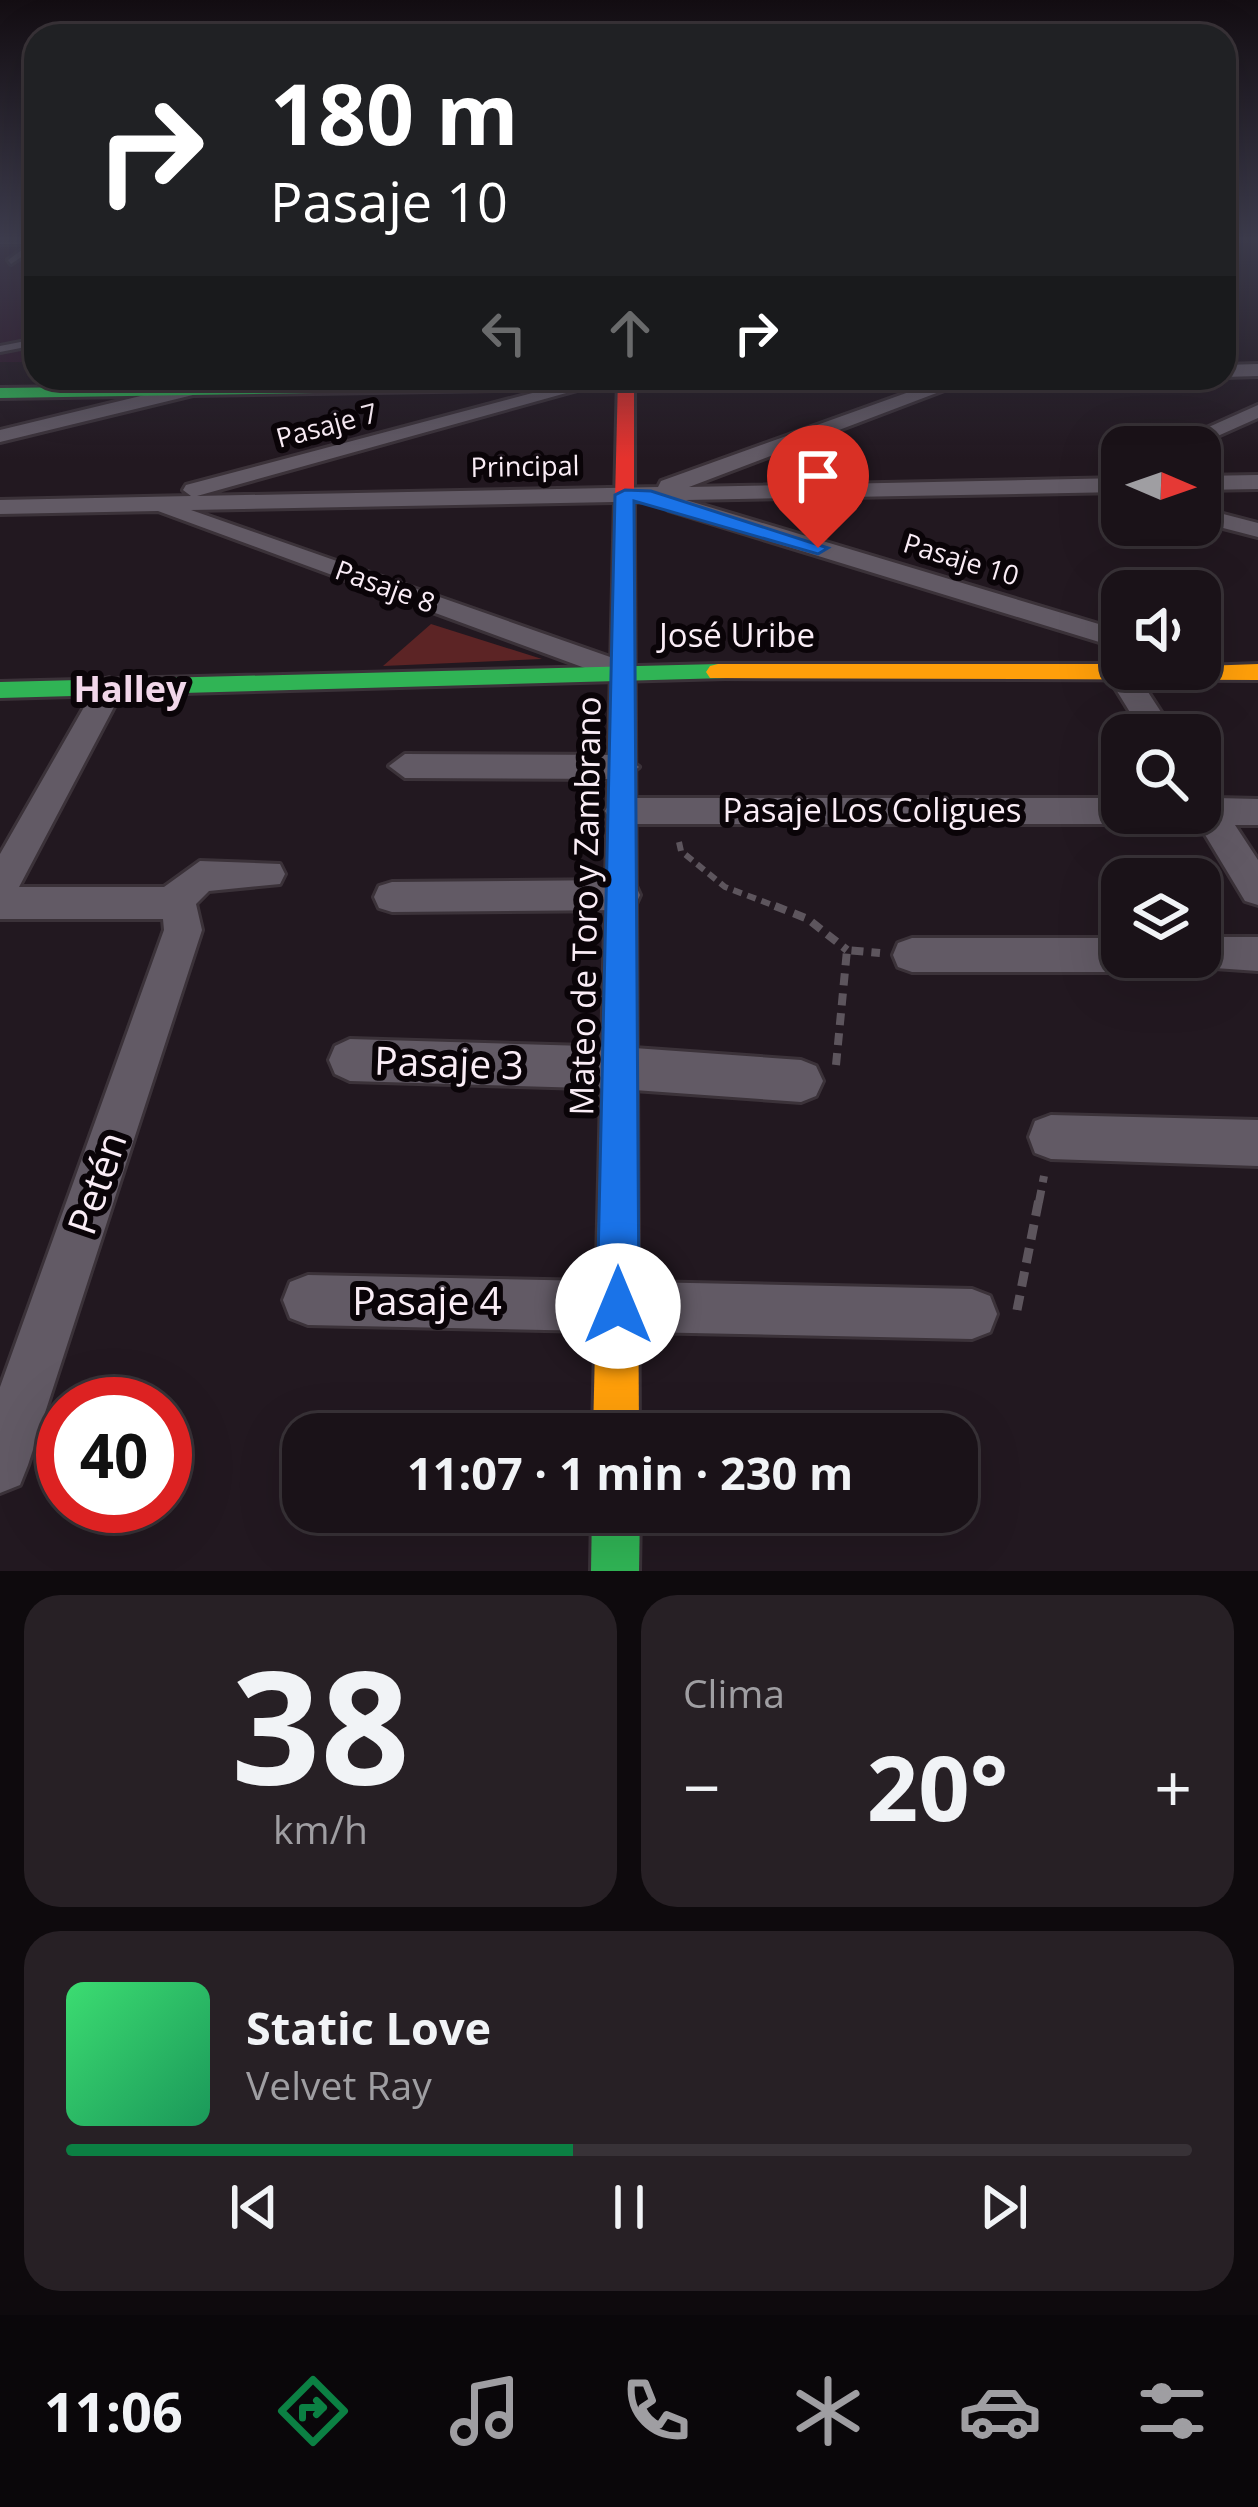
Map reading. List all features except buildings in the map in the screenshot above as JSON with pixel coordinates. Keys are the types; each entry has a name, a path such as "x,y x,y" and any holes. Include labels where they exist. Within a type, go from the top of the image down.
{"street":[{"path":"0,393 190,390"},
{"path":"0,436 190,390"},
{"name":"Pasaje 7","path":"146,502 566,390"},
{"name":"Mateo de Toro y Zambrano","path":"616,1413 623,672 634,495 627,390"},
{"path":"634,495 932,390"},
{"path":"1221,427 1258,411"},
{"path":"1086,485 1101,479"},
{"path":"1221,483 1258,482"},
{"path":"1086,485 1101,489"},
{"name":"Principal","path":"0,507 1101,485"},
{"name":"Pasaje 10","path":"634,495 1101,649"},
{"name":"Pasaje 8","path":"146,502 623,672"},
{"path":"1221,520 1258,530"},
{"name":"José Uribe","path":"4,688 1101,656"},
{"name":"José Uribe","path":"1221,668 1258,671"},
{"path":"0,888 109,688"},
{"path":"405,766 622,766"},
{"path":"1221,809 1258,812"},
{"name":"Pasaje Los Coligues","path":"622,811 1101,811"},
{"path":"1221,834 1258,890"},
{"path":"0,903 172,903 200,876 267,874"},
{"path":"392,898 622,895"},
{"name":"Petén","path":"0,1465 183,930 182,914 172,903"},
{"path":"1221,954 1258,954"},
{"path":"912,955 1101,955"},
{"name":"Pasaje 3","path":"350,1060 620,1068 800,1081"},
{"path":"1052,1137 1258,1143"},
{"name":"Pasaje 4","path":"308,1300 618,1306 673,1312 972,1314"},
{"path":"615,1571 616,1533"}],"path":[{"path":"670,810 681,850 725,887 808,919 847,950 912,955"},
{"path":"800,1081 834,1083 847,950"},
{"path":"972,1314 1016,1312 1052,1137"}],"shaded area":[{"path":"0,312 24,312 24,362 0,362"},
{"path":"431,624 542,659 383,666"}],"traffic: fast":[{"path":"0,393 188,390"},
{"path":"0,690 718,672"},
{"path":"615,1571 616,1533"}],"traffic: slow":[{"path":"616,1413 624,541"},
{"path":"718,672 1258,672"}],"traffic: jam":[{"path":"624,541 626,390"}],"district":[{"name":"Halley","path":"130,689"}],"route":[{"path":"618,1306 625,495 644,495 818,548"}]}
